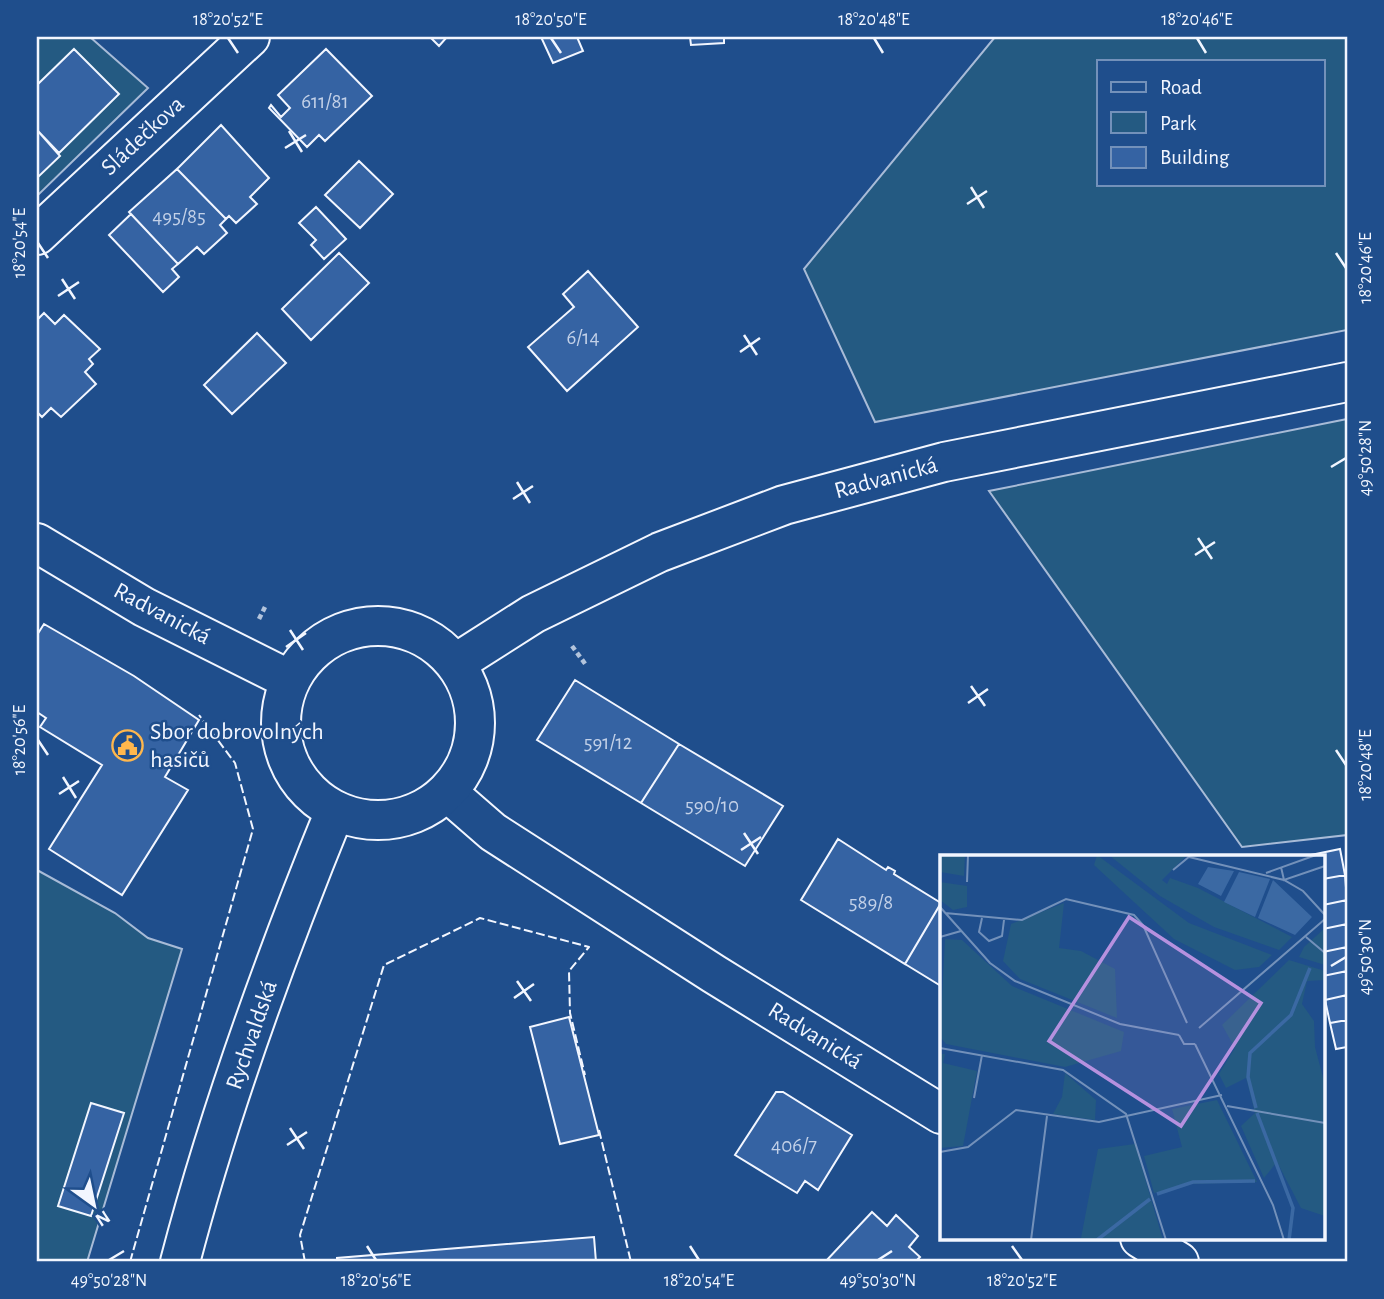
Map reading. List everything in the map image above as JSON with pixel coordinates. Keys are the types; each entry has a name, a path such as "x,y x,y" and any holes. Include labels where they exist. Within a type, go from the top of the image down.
{"street":[{"name":"Sládečkova","path":"37,235 250,37"},
{"name":"Radvanická","path":"456,663 533,614 660,552 784,505 944,462 1347,382"},
{"name":"Radvanická","path":"37,543 144,607 290,680"},
{"path":"370,626 401,628 429,640 456,663 470,692 476,728 467,763 447,792 422,810 394,820 364,820 335,811 312,796 295,776 284,751 280,725 284,698 290,680 314,650 340,633 370,626"},
{"name":"Radvanická","path":"447,792 493,832 714,974 940,1113"},
{"name":"Rychvaldská","path":"180,1262 205,1169 306,882 335,811"},
{"path":"1143,1240 1179,1262"}],"path":[{"path":"572,646 586,665"}],"green space":[{"path":"37,37 90,37 148,88 37,196"},
{"path":"995,37 1347,37 1347,330 875,422 804,269"},
{"path":"1347,419 1347,835 1242,847 989,491"},
{"path":"37,870 115,913 148,938 182,949 87,1262 37,1262"}],"building":[{"path":"430,37 447,37 439,46"},
{"path":"541,37 577,37 583,51 553,63"},
{"path":"690,37 724,37 724,43 691,45"},
{"path":"74,49 119,94 59,153 37,130 37,85"},
{"path":"326,49 372,96 325,141 319,135 307,147 269,108 271,105 281,117 290,108 278,95"},
{"path":"221,125 269,178 250,197 257,204 236,223 229,216 226,219 177,169"},
{"path":"37,130 60,156 37,178"},
{"path":"359,161 393,194 360,228 325,195"},
{"path":"177,169 226,219 220,225 227,233 204,254 197,247 178,264 129,212"},
{"path":"316,207 346,239 324,259 311,245 316,240 299,223"},
{"path":"131,214 178,264 172,269 179,277 163,292 109,235"},
{"path":"339,253 369,283 311,340 282,309"},
{"path":"588,271 638,327 567,391 528,347 574,307 563,294"},
{"path":"44,313 55,324 64,315 100,349 89,359 93,364 85,372 96,384 61,417 51,408 42,417 37,412 37,320"},
{"path":"257,333 286,363 232,414 204,385"},
{"name":"Sbor dobrovolných hasičů","path":"44,624 134,676 199,720 165,777 188,790 122,895 49,849 102,765 40,727 46,718 37,712 37,635"},
{"path":"575,680 679,744 641,803 537,740"},
{"path":"679,744 783,806 745,866 641,803"},
{"path":"838,839 886,870 888,867 895,871 894,874 940,905 905,964 801,900"},
{"path":"1340,849 1345,875 1324,879 1324,855 1311,855"},
{"path":"1345,875 1347,900 1324,905 1324,879"},
{"path":"1347,900 1347,924 1324,929 1324,905"},
{"path":"940,905 940,985 905,964"},
{"path":"1347,924 1347,947 1324,952 1324,929"},
{"path":"1347,947 1347,971 1324,976 1324,952"},
{"path":"1347,971 1347,995 1325,1000 1324,976"},
{"path":"1347,995 1347,1020 1330,1023 1325,1000"},
{"path":"569,1017 599,1135 560,1144 530,1027"},
{"path":"1347,1020 1347,1047 1336,1049 1330,1023"},
{"path":"776,1092 783,1092 852,1135 818,1190 805,1181 797,1193 735,1155"},
{"path":"91,1103 124,1113 91,1216 58,1206"},
{"path":"872,1212 887,1226 896,1215 918,1236 909,1247 920,1257 915,1262 825,1262"},
{"path":"594,1237 596,1262 337,1262 337,1258"}],"fence":[{"path":"130,1262 253,829 235,763 199,715"},
{"path":"305,1262 300,1235 384,965 480,918 589,947 569,971 570,1013 585,1075"},
{"path":"599,1130 631,1262"}],"place":[{"name":"Sbor dobrovolných hasičů","path":"127,746"}]}
